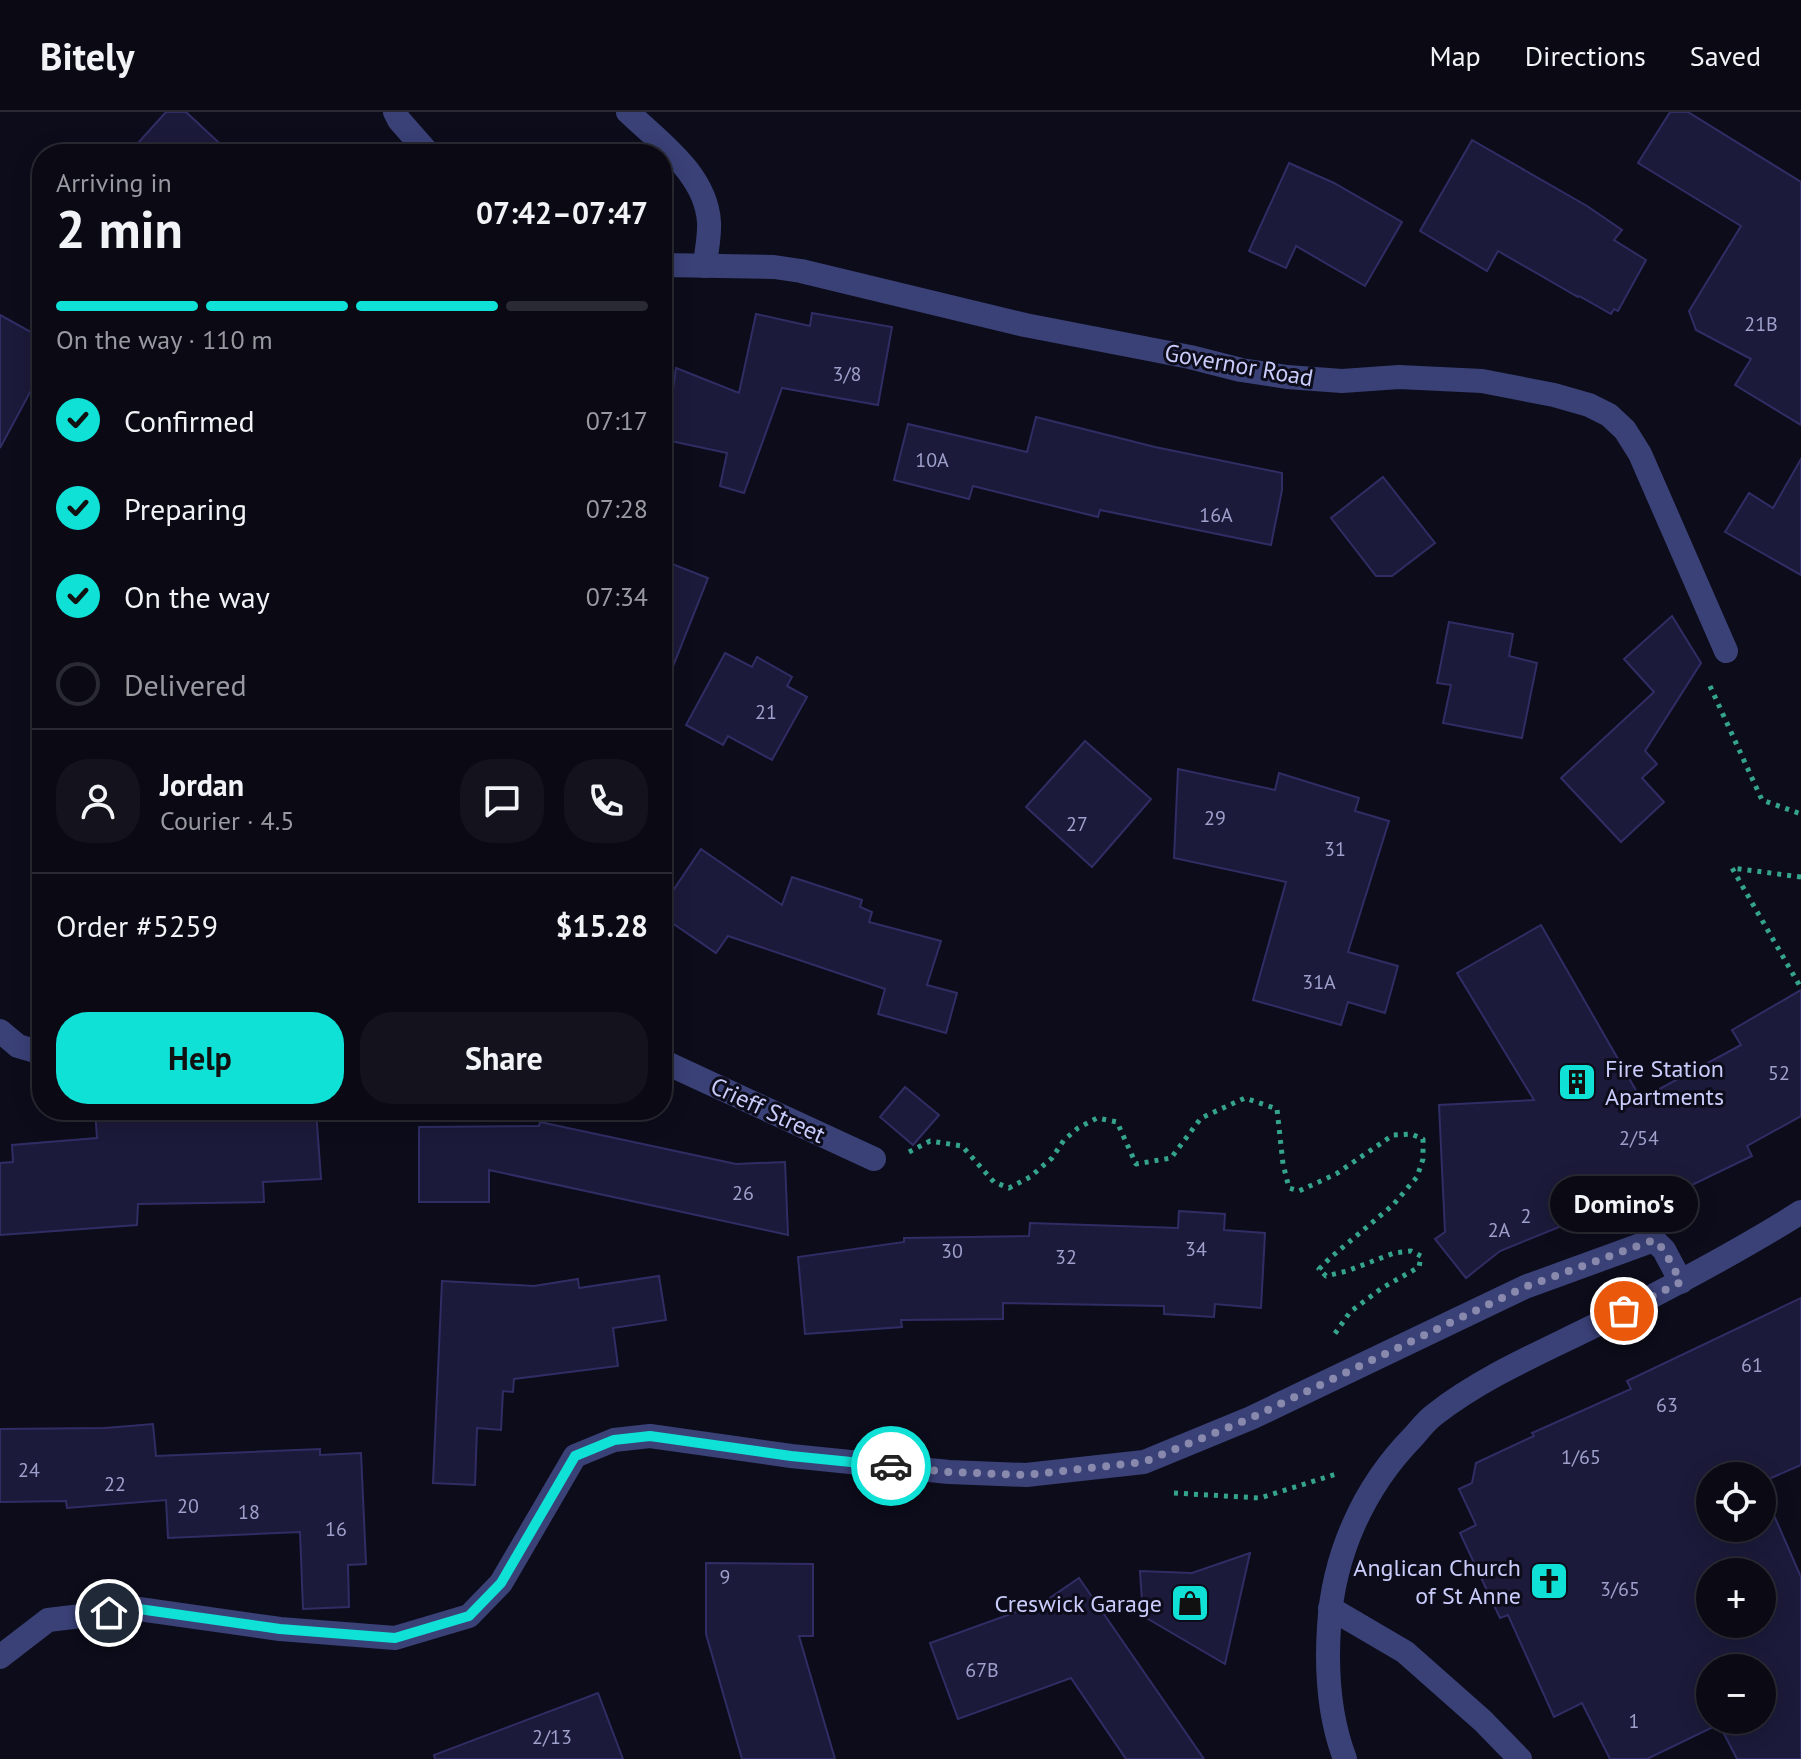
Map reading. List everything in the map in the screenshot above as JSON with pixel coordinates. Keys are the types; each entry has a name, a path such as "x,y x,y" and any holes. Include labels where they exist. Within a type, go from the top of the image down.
{"street":[{"path":"395,112 420,144"},
{"path":"628,112 662,144"},
{"path":"672,153 698,186 705,201 709,222 705,266"},
{"name":"Governor Road","path":"672,265 774,267 801,271 1025,325 1241,370 1342,381 1399,377 1482,381 1589,405 1609,415 1625,430 1640,454 1726,651"},
{"path":"0,1031 18,1046 32,1050"},
{"name":"Crieff Street","path":"672,1066 874,1159"},
{"path":"1345,1759 1328,1679 1330,1608 1339,1562 1356,1516 1394,1456 1432,1416 1483,1382 1681,1282 1801,1212"},
{"path":"0,1657 48,1620 139,1609 280,1629 395,1638 469,1616 501,1583 575,1456 614,1440 650,1436 791,1456 949,1472 1026,1475 1144,1462 1251,1418 1525,1287 1654,1240 1664,1250 1681,1282"},
{"path":"1330,1608 1405,1652 1483,1721 1520,1759"}],"path":[{"path":"1726,651 1707,678 1762,800 1801,814"},
{"path":"1801,877 1732,868 1801,988"},
{"path":"874,1159 901,1157 930,1141 962,1146 994,1182 1009,1188 1030,1177 1052,1158 1064,1140 1097,1118 1117,1122 1136,1164 1171,1158 1201,1118 1245,1098 1277,1109 1289,1188 1299,1191 1336,1174 1393,1135 1411,1134 1423,1139 1423,1159 1417,1177 1393,1205 1319,1269 1326,1276 1394,1253 1411,1251 1421,1256 1419,1267 1382,1288 1350,1312 1330,1340 1342,1373"},
{"path":"1105,1466 1176,1493 1260,1498 1394,1456"}],"building":[{"path":"166,112 186,112 220,144 137,144"},
{"path":"1670,112 1688,112 1801,182 1801,425 1735,385 1751,359 1696,330 1689,311 1741,226 1638,163"},
{"path":"1472,140 1587,206 1622,230 1614,240 1646,260 1618,311 1614,309 1611,314 1498,251 1487,271 1420,231"},
{"path":"1289,163 1334,183 1402,222 1365,286 1296,246 1286,268 1249,251"},
{"path":"812,313 892,327 878,405 782,388 744,493 720,486 727,453 672,441 672,397 676,368 739,393 756,314 810,326"},
{"path":"0,315 32,333 32,389 0,448"},
{"path":"1036,417 1155,447 1282,473 1282,490 1271,545 1100,510 1098,517 973,486 969,499 894,480 908,424 1027,452"},
{"path":"1801,459 1801,575 1725,532 1749,493 1773,508"},
{"path":"1383,477 1435,543 1392,576 1376,576 1331,518"},
{"path":"672,564 708,578 672,669"},
{"path":"1672,616 1701,663 1645,751 1657,764 1642,778 1664,802 1621,842 1561,778 1654,692 1624,659"},
{"path":"1449,622 1513,634 1509,656 1537,663 1522,738 1443,723 1451,685 1437,683"},
{"path":"725,653 752,667 757,657 792,677 787,686 807,697 772,760 728,736 723,745 686,725"},
{"path":"1085,741 1151,799 1092,867 1026,807"},
{"path":"1178,769 1275,790 1279,773 1359,798 1355,811 1389,821 1348,952 1398,966 1385,1013 1348,1002 1341,1025 1253,1000 1286,882 1174,858"},
{"path":"701,849 782,905 792,877 862,900 860,907 872,912 869,922 941,941 927,985 957,993 946,1033 878,1014 885,989 728,936 716,953 672,923 672,892"},
{"path":"1541,925 1641,1099 1741,1045 1732,1030 1801,990 1801,1116 1747,1146 1752,1156 1638,1211 1630,1201 1616,1204 1500,1251 1466,1278 1435,1239 1445,1232 1439,1105 1534,1100 1457,973"},
{"path":"905,1087 939,1115 913,1145 880,1117"},
{"path":"96,1120 317,1120 321,1179 263,1182 264,1202 138,1204 137,1225 0,1235 0,1163 13,1162 12,1145 97,1138"},
{"path":"540,1122 736,1164 785,1162 788,1235 489,1170 489,1202 419,1202 419,1127 539,1126"},
{"path":"1179,1211 1225,1214 1224,1230 1265,1233 1261,1308 1215,1304 1214,1317 1164,1314 1164,1306 1003,1303 1003,1319 901,1320 902,1327 805,1334 798,1257 904,1242 904,1238 1029,1236 1030,1223 1178,1228"},
{"path":"659,1276 666,1320 613,1328 618,1366 514,1379 513,1392 503,1391 501,1430 477,1428 475,1485 433,1483 442,1281 534,1286 578,1279 579,1288"},
{"path":"1801,1298 1801,1465 1776,1476 1776,1462 1696,1462 1696,1542 1776,1542 1776,1520 1801,1577 1801,1759 1737,1759 1724,1734 1776,1734 1776,1654 1696,1654 1696,1734 1698,1734 1647,1759 1610,1759 1582,1703 1554,1717 1508,1615 1500,1618 1460,1533 1476,1525 1459,1489 1472,1483 1476,1463 1534,1436 1532,1433 1631,1389 1627,1381"},
{"path":"153,1424 156,1456 320,1449 320,1455 361,1453 366,1564 348,1565 349,1607 303,1609 300,1532 168,1538 166,1500 67,1508 66,1501 0,1502 0,1429 105,1428"},
{"name":"Creswick Garage","path":"1250,1553 1225,1664 1143,1616 1140,1571 1192,1573"},
{"path":"706,1563 813,1564 813,1636 799,1636 835,1759 742,1759 706,1634"},
{"path":"1079,1578 1204,1759 1126,1759 1071,1678 958,1719 930,1643 1044,1602"},
{"path":"598,1693 623,1759 435,1759 434,1755"}],"way so far":[{"path":"891,1466 1026,1475 1144,1462 1251,1418 1525,1287 1654,1240 1664,1250 1681,1282 1624,1311"}],"place":[{"name":"Fire Station Apartments","path":"1577,1082"},
{"name":"Domino's","path":"1624,1311"},
{"name":"Anglican Church of St Anne","path":"1549,1581"},
{"name":"Creswick Garage","path":"1190,1603"}],"route":[{"path":"109,1613 139,1609 280,1629 395,1638 469,1616 501,1583 575,1456 614,1440 650,1436 791,1456 891,1466"}]}
